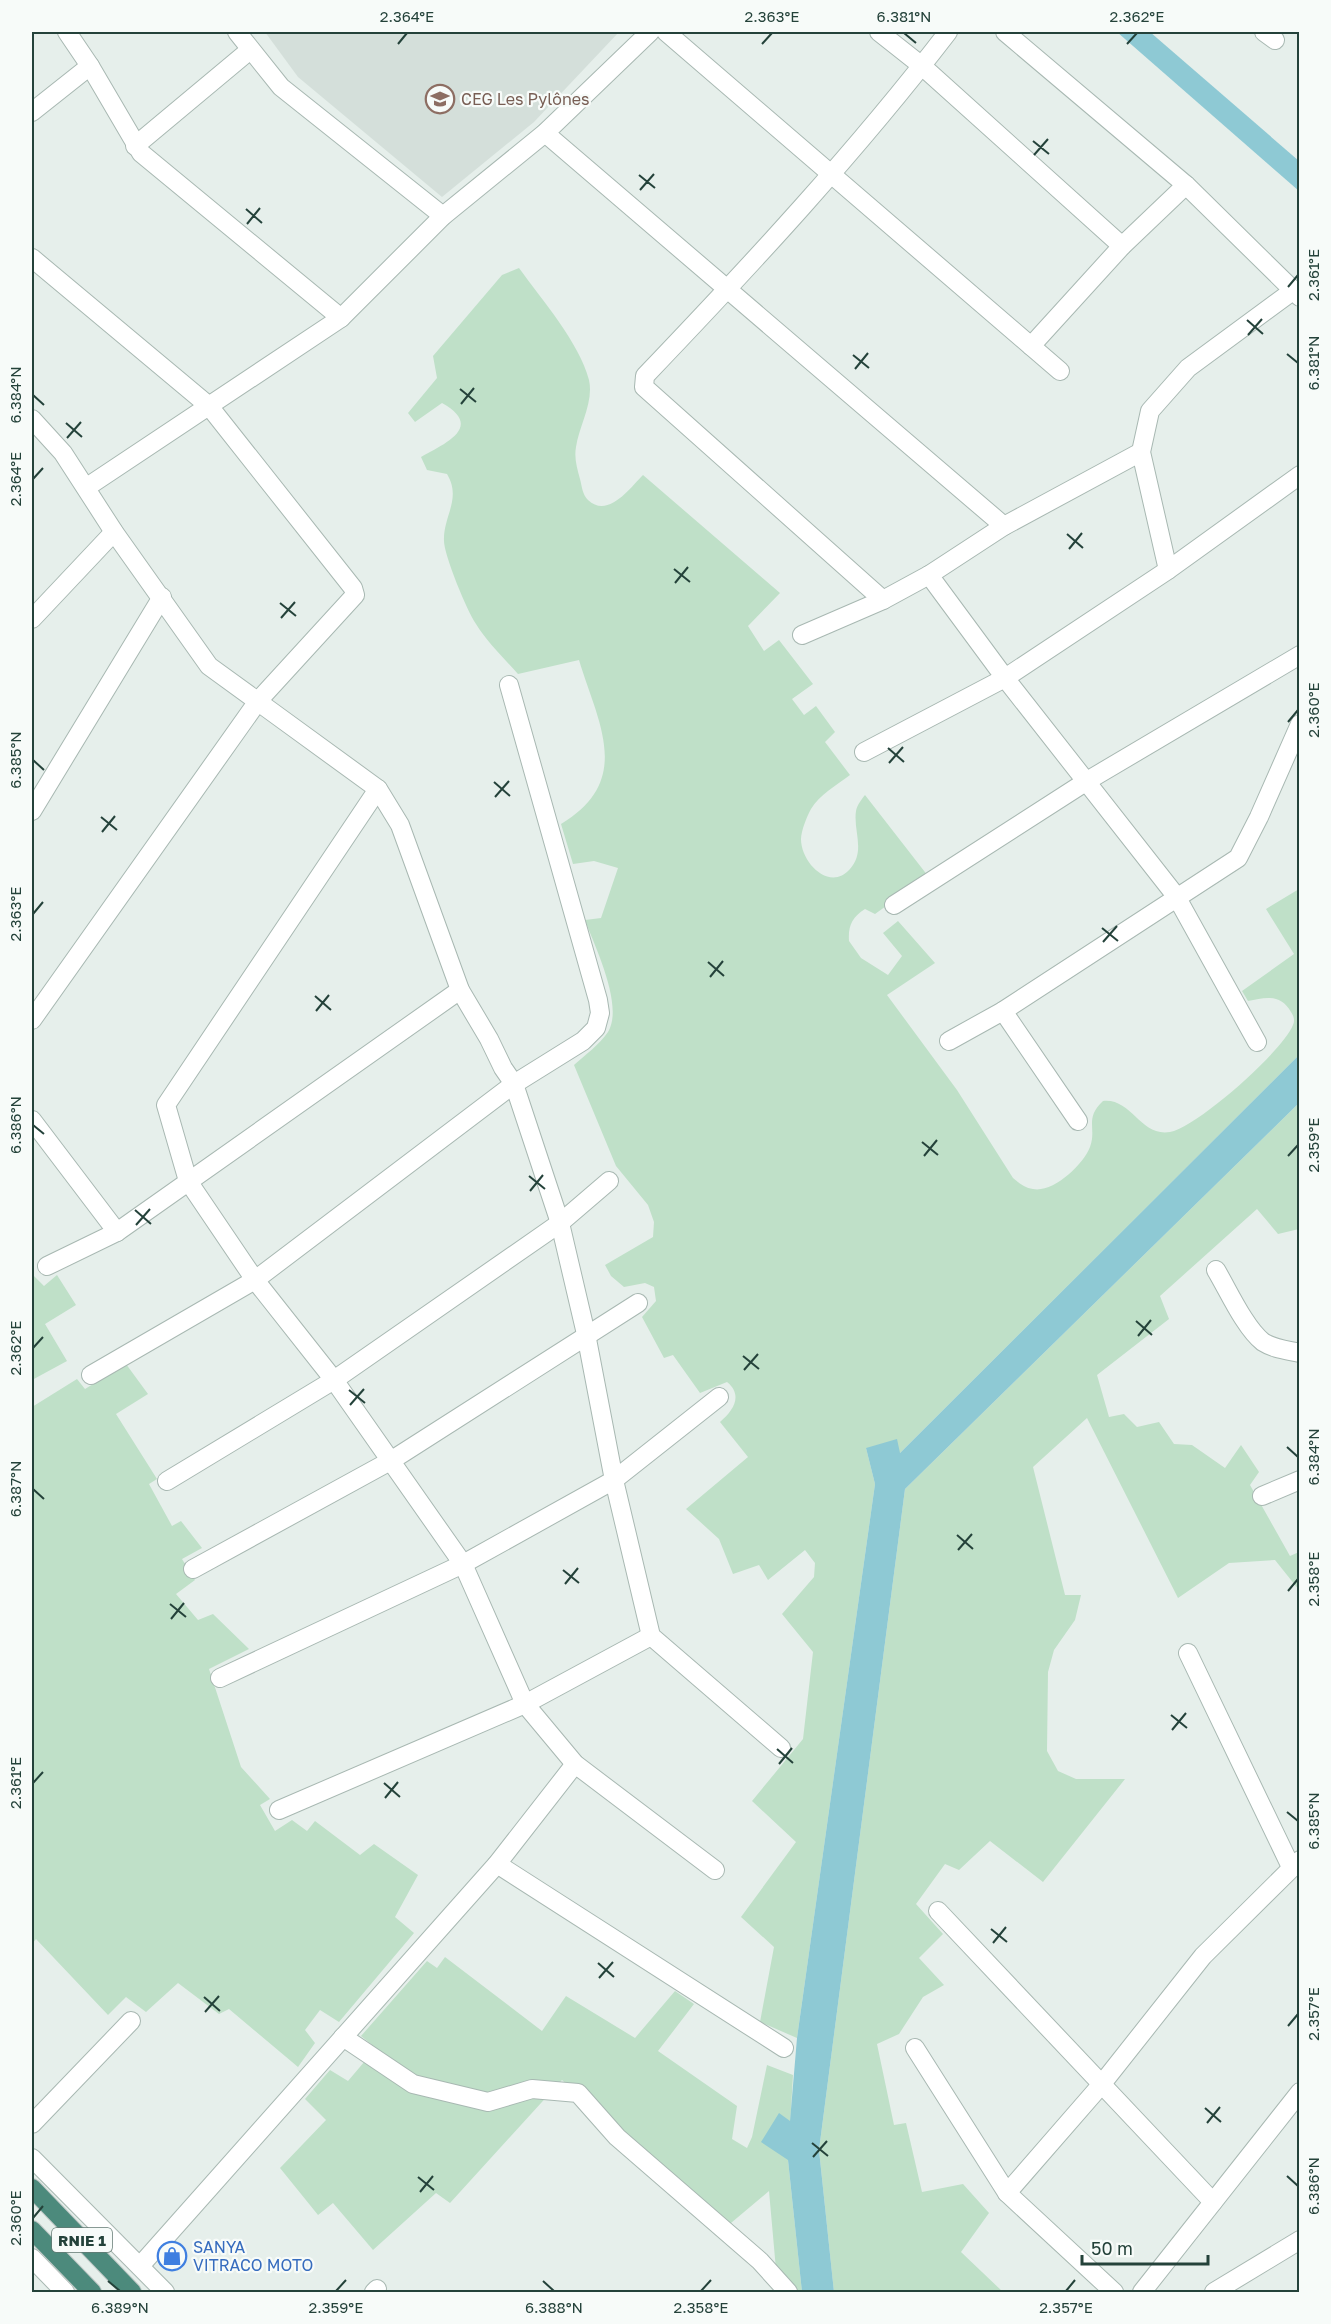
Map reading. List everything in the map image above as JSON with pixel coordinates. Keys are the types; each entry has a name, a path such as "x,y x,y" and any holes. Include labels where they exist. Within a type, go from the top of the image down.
{"highway":[{"name":"RNIE 1","path":"32,2188 132,2292"},
{"name":"RNIE 1","path":"32,2230 92,2292"}],"street":[{"path":"67,32 90,66 135,146 341,318"},
{"path":"237,32 281,87 443,216"},
{"path":"87,487 341,318 443,216 545,133 650,32"},
{"path":"666,32 1060,371"},
{"path":"879,32 922,66 1122,246"},
{"path":"883,600 644,387 645,376 729,288 870,131 948,32"},
{"path":"1005,32 1186,185 1297,293 1188,368 1150,411 1141,452 1168,570"},
{"path":"135,146 250,50"},
{"path":"32,112 90,66"},
{"path":"545,133 729,288 1004,526"},
{"path":"1031,346 1122,246 1186,185"},
{"path":"32,258 209,406 353,588 356,595 258,701 32,1020"},
{"path":"32,419 63,453 114,532 209,666 378,789 400,825 460,990 514,1084 560,1223 586,1334 614,1480 651,1636 781,1748"},
{"path":"802,635 883,600 929,575 1004,526 1141,452"},
{"path":"864,752 1005,678 1168,570 1299,475"},
{"path":"32,618 114,532"},
{"path":"929,575 1005,678 1176,896 1257,1042"},
{"path":"32,811 162,597"},
{"path":"894,905 1087,781 1299,655"},
{"path":"91,1375 255,1280 514,1084 583,1041 596,1028 600,1013 509,686"},
{"path":"949,1041 1003,1011 1176,896 1238,858 1259,817 1299,724"},
{"path":"378,789 166,1105 188,1181 255,1280 334,1380 463,1564 525,1704 575,1764 715,1870"},
{"path":"47,1266 117,1232 460,990"},
{"path":"1003,1011 1078,1121"},
{"path":"32,1120 117,1232"},
{"path":"167,1481 334,1380 560,1223 609,1181"},
{"path":"1216,1270 1253,1331 1263,1341 1275,1348 1299,1353"},
{"path":"193,1569 392,1460 586,1334 638,1303"},
{"path":"220,1678 463,1564 614,1480 719,1397"},
{"path":"1262,1496 1299,1480"},
{"path":"279,1810 525,1704 651,1636"},
{"path":"1007,2193 1101,2085 1203,1956 1295,1863 1188,1653"},
{"path":"140,2266 497,1864 575,1764"},
{"path":"497,1864 784,2048"},
{"path":"938,1911 1213,2202"},
{"path":"32,2124 131,2021"},
{"path":"343,2037 413,2084 488,2102 532,2089 578,2093 617,2137 760,2261 788,2292"},
{"path":"915,2048 1007,2193 1114,2292"},
{"path":"1148,2291 1213,2202 1299,2092"},
{"path":"32,2158 165,2292"},
{"path":"1214,2292 1299,2240"},
{"path":"32,2258 64,2292"}],"shaded area":[{"name":"CEG Les Pylônes","path":"265,32 619,32 534,122 442,197 298,77"}],"green space":[{"path":"519,268 569,336 589,380 590,397 575,455 582,490 586,498 596,505 611,504 625,494 643,475 780,593 748,626 764,651 779,640 813,684 792,699 804,715 816,706 835,732 825,742 850,775 814,804 804,824 801,836 802,848 811,865 826,876 842,875 850,869 855,862 858,848 856,811 865,795 928,876 875,914 865,909 861,912 852,922 849,941 861,958 888,975 902,956 883,933 898,921 935,963 887,995 957,1090 1013,1178 1018,1182 1030,1188 1041,1189 1058,1182 1074,1169 1090,1147 1092,1118 1103,1101 1121,1105 1151,1129 1170,1132 1183,1127 1218,1103 1238,1087 1273,1052 1293,1025 1293,1015 1283,1002 1272,998 1248,1001 1242,991 1294,954 1266,909 1299,889 1299,1055 900,1453 866,1448 875,1484 797,2038 760,2022 774,1947 741,1917 796,1842 752,1801 803,1739 813,1652 782,1614 814,1577 815,1563 805,1550 768,1580 759,1565 733,1574 719,1539 686,1509 748,1457 720,1422 735,1402 735,1392 732,1387 727,1382 700,1393 673,1355 664,1358 642,1317 656,1301 654,1287 645,1283 624,1287 611,1276 605,1265 653,1237 654,1222 648,1205 616,1166 574,1065 604,1037 612,1021 613,1007 606,976 585,920 601,918 618,868 594,861 573,864 561,824 584,807 597,789 604,769 601,728 579,660 518,674 490,644 476,624 467,608 445,548 444,532 453,491 451,483 447,474 427,470 421,457 449,441 460,427 460,420 442,403 415,422 408,413 437,378 433,356 502,275"},
{"path":"1299,1103 1299,1229 1278,1234 1257,1209 1160,1296 1169,1319 1097,1375 1109,1417 1124,1414 1137,1427 1159,1422 1174,1444 1192,1445 1225,1468 1241,1445 1259,1472 1250,1485 1290,1556 1299,1552 1299,1590 1275,1560 1229,1563 1178,1598 1087,1418 1033,1467 1065,1595 1081,1595 1075,1620 1054,1650 1048,1672 1047,1751 1058,1771 1076,1779 1125,1779 1043,1882 990,1841 959,1870 945,1864 916,1904 943,1934 919,1958 944,1985 923,1997 899,2034 877,2044 894,2125 906,2123 922,2192 963,2184 989,2213 961,2252 1003,2292 834,2292 819,2150 905,1489"},
{"path":"32,1274 44,1286 57,1275 76,1305 45,1324 67,1361 32,1380"},
{"path":"126,1364 148,1394 116,1414 157,1479 149,1484 172,1526 181,1521 202,1548 182,1559 195,1580 176,1594 198,1620 213,1614 249,1649 209,1669 241,1767 270,1799 260,1805 275,1831 292,1820 307,1831 315,1821 360,1855 374,1844 418,1875 395,1917 414,1933 339,2022 320,2010 305,2030 315,2043 298,2067 229,2009 219,2014 178,1983 146,2012 126,1997 108,2015 36,1939 32,1944 32,1407 77,1379 85,1389"},
{"path":"445,1957 542,2031 566,1996 635,2038 675,1991 694,2004 658,2051 737,2106 732,2139 747,2148 752,2137 767,2065 793,2075 788,2160 802,2292 778,2292 769,2191 725,2228 562,2080 450,2203 436,2193 373,2250 333,2203 318,2215 280,2168 326,2120 305,2099 330,2070 348,2081 376,2048 361,2036 427,1961 437,1968"}],"water":[{"path":"1117,32 1150,32 1299,161 1299,191"},
{"path":"1299,1055 1299,1103 905,1489 819,2150 834,2292 802,2292 788,2160 761,2142 779,2113 790,2121 797,2038 875,1484 866,1448 897,1439 900,1453"}],"place":[{"name":"CEG Les Pylônes","path":"440,99"},
{"name":"SANYA VITRACO MOTO","path":"172,2256"}]}
